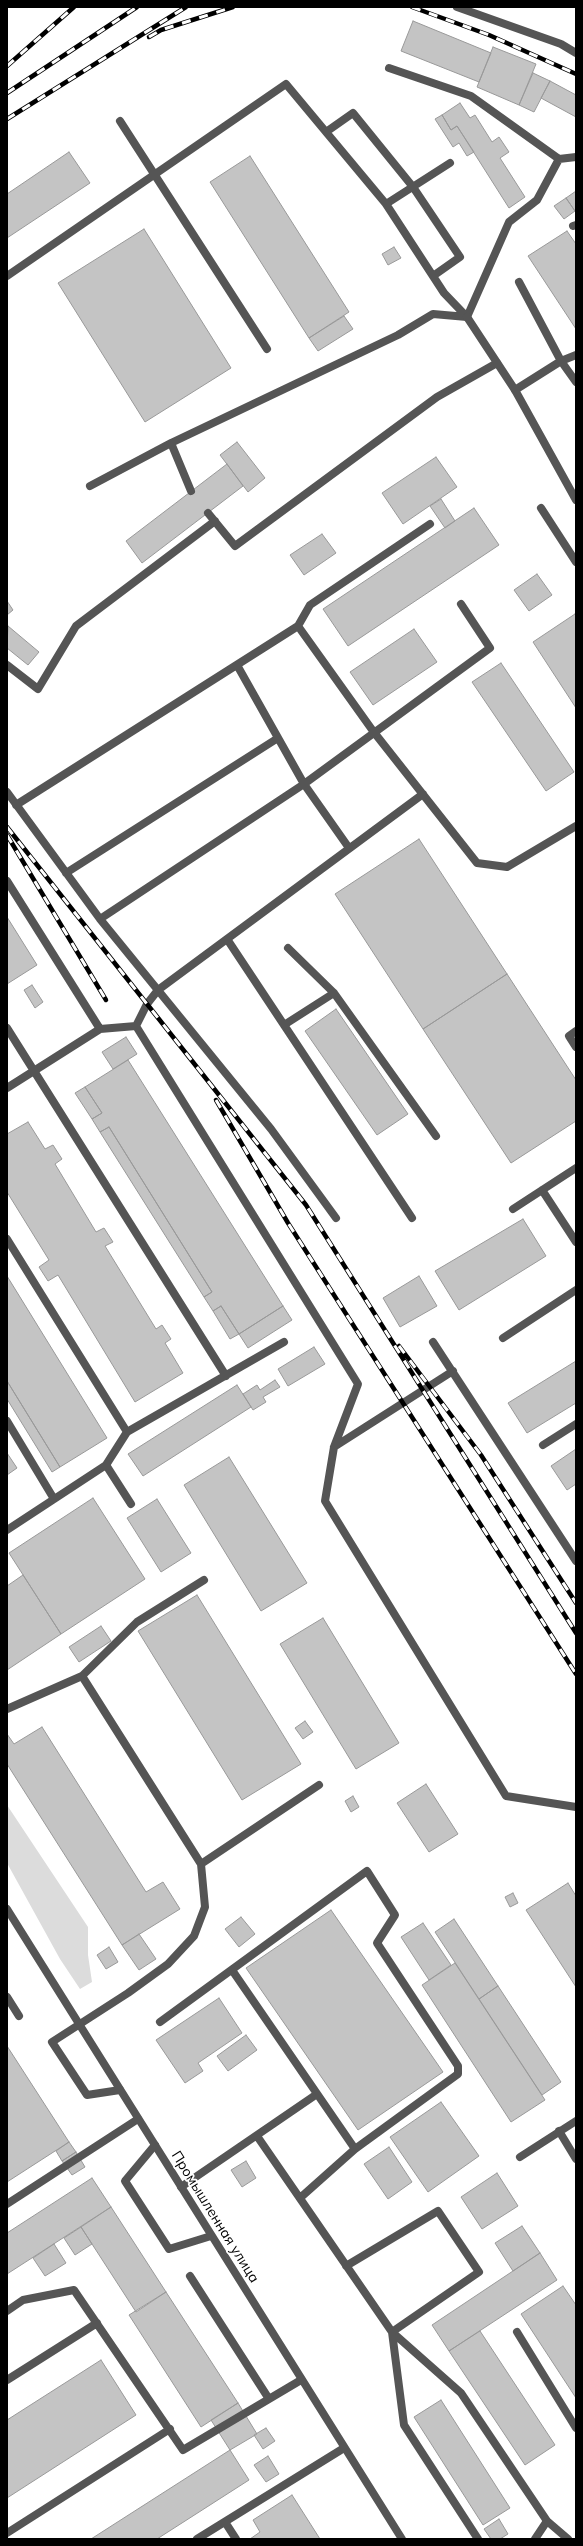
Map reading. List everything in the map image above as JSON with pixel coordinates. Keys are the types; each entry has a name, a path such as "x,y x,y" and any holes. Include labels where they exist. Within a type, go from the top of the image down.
{"street":[{"path":"457,7 561,44 576,52"},
{"path":"389,68 471,96 559,159 576,157"},
{"path":"7,276 286,84 386,204 444,293 467,317 515,390 576,500"},
{"path":"326,132 353,113 413,187 460,256 433,276"},
{"path":"120,121 156,174 266,349"},
{"path":"467,317 509,222 537,200 559,159"},
{"path":"386,204 450,163"},
{"path":"519,282 561,361 576,382"},
{"path":"90,486 171,443 398,335 433,314 467,317"},
{"path":"515,390 561,361 576,355"},
{"path":"208,513 235,546 437,397 497,363"},
{"path":"171,443 191,491"},
{"path":"541,508 576,562"},
{"path":"7,665 38,689 76,626 215,521"},
{"path":"16,805 298,626 310,605 430,524"},
{"path":"100,919 304,784 373,731 490,648 461,604"},
{"path":"298,626 373,731 478,863 507,867 576,826"},
{"path":"237,665 304,784 349,848"},
{"path":"66,873 278,738"},
{"path":"7,792 100,919 271,1129 336,1218"},
{"path":"136,1026 147,1004 158,990 423,794"},
{"path":"7,881 100,1029"},
{"path":"227,939 412,1218"},
{"path":"288,948 334,993 436,1136"},
{"path":"284,1025 334,993"},
{"path":"7,1088 100,1029 136,1026"},
{"path":"136,1026 358,1384 334,1447 326,1501 506,1796 576,1807"},
{"path":"7,1028 226,1376"},
{"path":"576,1031 569,1036 576,1047"},
{"path":"513,1209 576,1168"},
{"path":"542,1190 576,1242"},
{"path":"7,1239 127,1432"},
{"path":"503,1338 576,1290"},
{"path":"7,1530 106,1465 127,1432 284,1342"},
{"path":"433,1342 576,1561"},
{"path":"334,1447 453,1371"},
{"path":"7,1421 54,1499"},
{"path":"543,1445 576,1424"},
{"path":"106,1465 131,1504"},
{"path":"7,1709 82,1676 137,1622 204,1580"},
{"path":"82,1676 201,1864 205,1907 194,1936 168,1964 128,1993 78,2023 52,2042 87,2095 120,2090"},
{"path":"201,1864 319,1785"},
{"path":"160,2022 367,1871 395,1915 377,1942 458,2066 458,2074 452,2080 355,2149 300,2198"},
{"name":"Промышленная улица","path":"7,1909 402,2539"},
{"path":"232,1970 355,2149"},
{"path":"7,1997 19,2016"},
{"path":"180,2187 317,2094"},
{"path":"7,2204 138,2119"},
{"path":"520,2157 576,2120"},
{"path":"559,2131 576,2159"},
{"path":"257,2136 392,2332 461,2393 547,2521 568,2539"},
{"path":"155,2145 125,2181 169,2249 212,2236"},
{"path":"346,2266 438,2211 479,2272 392,2332"},
{"path":"190,2276 269,2399"},
{"path":"7,2311 23,2300 74,2290 183,2450 301,2380"},
{"path":"7,2380 97,2323"},
{"path":"392,2332 404,2425 478,2539"},
{"path":"517,2332 576,2428"},
{"path":"7,2533 170,2429"},
{"path":"197,2539 344,2448"},
{"path":"535,2539 547,2521"},
{"path":"225,2522 236,2539"}],"shaded area":[{"path":"7,1805 88,1927 88,1955 92,1982 80,1989 60,1959 7,1863"}],"building":[{"path":"413,21 491,53 479,82 401,51"},
{"path":"493,47 536,64 519,105 477,87"},
{"path":"533,73 550,81 534,112 519,105"},
{"path":"550,81 576,95 576,117 541,98"},
{"path":"460,103 470,118 475,115 492,142 499,137 509,152 500,158 525,197 509,208 457,126 451,130 442,115"},
{"path":"442,115 451,130 457,126 474,152 467,156 459,143 453,147 435,119"},
{"path":"69,152 90,183 7,238 7,194"},
{"path":"250,156 349,312 309,338 210,182"},
{"path":"576,191 576,211 575,211 566,198"},
{"path":"566,198 575,211 564,219 554,206"},
{"path":"144,229 231,368 145,422 58,283"},
{"path":"567,231 576,244 576,329 528,256"},
{"path":"394,247 401,258 388,265 382,254"},
{"path":"344,316 353,329 318,351 309,338"},
{"path":"237,442 265,478 248,492 220,455"},
{"path":"436,457 457,487 403,524 382,493"},
{"path":"227,464 243,486 142,563 126,541"},
{"path":"441,499 455,521 445,528 430,506"},
{"path":"474,508 499,545 348,646 323,609"},
{"path":"322,534 336,553 304,575 290,555"},
{"path":"537,574 552,595 529,611 514,590"},
{"path":"7,601 13,610 7,615"},
{"path":"575,614 576,615 576,708 533,642"},
{"path":"8,626 39,652 28,665 7,648"},
{"path":"414,629 437,662 373,705 350,672"},
{"path":"501,663 574,772 546,791 472,682"},
{"path":"419,839 507,974 423,1029 335,894"},
{"path":"7,917 37,965 7,984"},
{"path":"507,974 576,1080 576,1121 511,1163 423,1029"},
{"path":"32,985 43,1002 35,1008 24,990"},
{"path":"336,1009 408,1114 377,1135 305,1031"},
{"path":"126,1037 137,1054 113,1069 102,1052"},
{"path":"128,1060 283,1306 239,1334 221,1306 213,1311 204,1297 212,1292 109,1127 100,1132 92,1119 102,1113 85,1087"},
{"path":"85,1087 102,1113 92,1119 75,1093"},
{"path":"28,1122 45,1149 53,1145 62,1159 55,1164 96,1232 104,1228 113,1242 105,1246 156,1329 162,1325 171,1339 165,1343 183,1373 135,1402 58,1275 48,1281 39,1267 49,1260 7,1192 7,1134"},
{"path":"109,1127 212,1292 204,1297 100,1132"},
{"path":"523,1219 546,1256 459,1310 435,1271"},
{"path":"7,1276 107,1438 60,1467 7,1381"},
{"path":"419,1276 437,1306 400,1327 383,1298"},
{"path":"221,1306 239,1334 230,1339 213,1311"},
{"path":"283,1306 292,1320 248,1348 239,1334"},
{"path":"314,1347 325,1364 288,1386 278,1369"},
{"path":"576,1361 576,1403 527,1433 508,1403"},
{"path":"275,1380 280,1387 263,1397 266,1402 253,1410 243,1394 257,1385 260,1390"},
{"path":"7,1381 60,1467 52,1472 7,1399"},
{"path":"237,1385 251,1407 143,1476 128,1454"},
{"path":"576,1449 576,1484 567,1490 551,1466"},
{"path":"7,1453 17,1468 7,1475"},
{"path":"229,1457 307,1583 261,1611 184,1485"},
{"path":"93,1498 145,1579 61,1634 9,1553"},
{"path":"157,1499 191,1553 161,1572 127,1518"},
{"path":"23,1575 61,1634 7,1670 7,1586"},
{"path":"197,1595 301,1764 242,1800 138,1631"},
{"path":"323,1618 399,1743 356,1769 280,1644"},
{"path":"101,1626 111,1641 79,1662 69,1647"},
{"path":"305,1721 313,1732 303,1739 295,1728"},
{"path":"42,1727 146,1892 163,1882 180,1909 122,1945 7,1764 7,1734 14,1744"},
{"path":"426,1784 458,1834 429,1852 397,1803"},
{"path":"353,1796 359,1807 351,1812 345,1801"},
{"path":"568,1883 576,1896 576,1987 526,1910"},
{"path":"513,1893 518,1903 510,1907 505,1897"},
{"path":"331,1910 443,2072 358,2130 246,1968"},
{"path":"241,1917 255,1934 239,1947 225,1929"},
{"path":"454,1919 498,1986 479,1999 435,1932"},
{"path":"423,1923 451,1965 429,1980 401,1937"},
{"path":"139,1934 156,1959 139,1970 122,1945"},
{"path":"109,1947 118,1962 106,1969 97,1955"},
{"path":"455,1963 545,2100 511,2122 422,1985"},
{"path":"498,1986 561,2082 542,2095 479,1999"},
{"path":"219,1998 242,2033 198,2063 203,2071 185,2083 156,2040"},
{"path":"246,2035 257,2050 228,2071 217,2056"},
{"path":"7,2046 69,2142 7,2182"},
{"path":"441,2102 479,2156 428,2192 390,2137"},
{"path":"69,2142 76,2152 62,2161 56,2151"},
{"path":"389,2147 412,2182 388,2199 364,2164"},
{"path":"76,2152 85,2167 72,2175 62,2161"},
{"path":"246,2161 256,2178 242,2187 231,2170"},
{"path":"497,2173 518,2206 482,2229 461,2197"},
{"path":"92,2178 111,2207 7,2274 7,2233"},
{"path":"111,2207 166,2292 136,2312 81,2227"},
{"path":"522,2226 540,2253 513,2271 495,2243"},
{"path":"81,2227 92,2244 75,2255 64,2238"},
{"path":"54,2244 66,2263 45,2276 33,2258"},
{"path":"540,2253 557,2280 449,2351 432,2325"},
{"path":"563,2286 576,2305 576,2398 521,2314"},
{"path":"166,2292 238,2403 201,2427 129,2315"},
{"path":"480,2331 555,2445 525,2465 449,2351"},
{"path":"101,2360 136,2415 7,2498 7,2420"},
{"path":"441,2400 510,2508 483,2525 414,2417"},
{"path":"238,2403 257,2434 230,2450 211,2420"},
{"path":"266,2428 275,2441 263,2449 254,2435"},
{"path":"230,2450 249,2480 157,2539 91,2539"},
{"path":"268,2456 279,2474 266,2482 254,2465"},
{"path":"292,2495 320,2539 250,2539 260,2532 253,2520"},
{"path":"499,2519 508,2534 500,2539 491,2539 484,2529"}],"railway":[{"path":"7,66 74,7"},
{"path":"7,93 137,7"},
{"path":"7,119 186,7"},
{"path":"149,37 161,30 233,7"},
{"path":"412,7 489,35 576,74"},
{"path":"7,827 306,1205 576,1633"},
{"path":"7,835 106,1000"},
{"path":"216,1100 288,1223 576,1674"},
{"path":"399,1346 481,1455 576,1603"}]}
